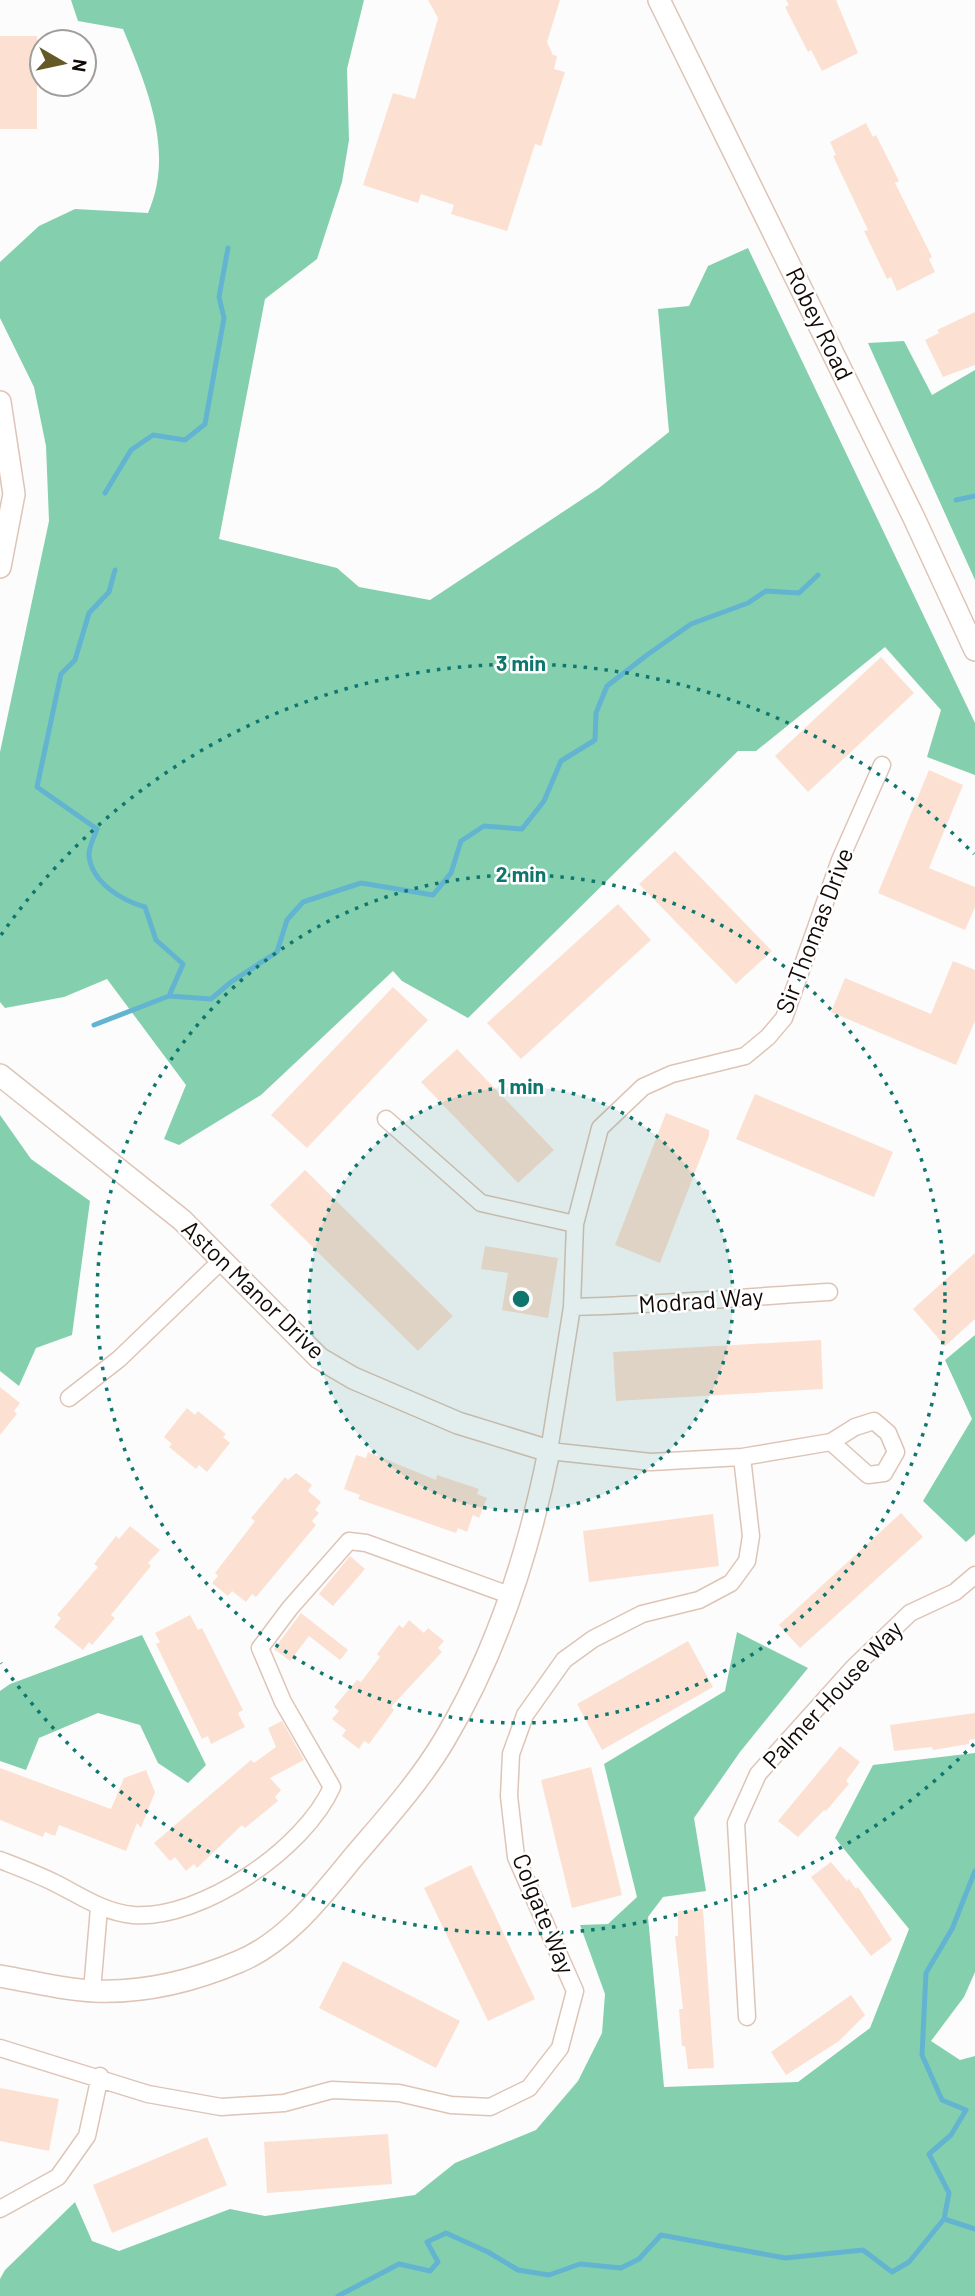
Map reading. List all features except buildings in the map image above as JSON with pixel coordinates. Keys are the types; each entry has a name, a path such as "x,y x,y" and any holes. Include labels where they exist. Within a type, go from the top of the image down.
{"street":[{"name":"Robey Road","path":"659,0 914,518 975,650"},
{"path":"0,402 7,496 0,567"},
{"name":"Sir Thomas Drive","path":"550,1451 572,1307 575,1224 600,1128 643,1087 672,1074 744,1056 768,1037 784,1018 841,860 882,765"},
{"name":"Aston Manor Drive","path":"0,1075 182,1220 319,1358 353,1378 458,1423 550,1451 651,1462 742,1457 831,1442"},
{"path":"386,1119 481,1203 575,1224"},
{"path":"69,1398 118,1359 221,1261"},
{"name":"Modrad Way","path":"572,1307 678,1305 716,1299 830,1292"},
{"path":"0,1976 92,1991 131,1991 170,1984 239,1962 274,1942 332,1882 410,1790 438,1750 481,1672 512,1596 535,1522 550,1451"},
{"name":"Colgate Way","path":"0,2048 148,2094 221,2107 284,2103 332,2090 399,2093 451,2105 490,2107 529,2088 560,2048 575,1991 516,1857 509,1796 511,1754 525,1716 564,1660 593,1639 642,1614 699,1600 731,1583 747,1561 751,1536 742,1457"},
{"path":"0,1860 52,1881 99,1908 134,1915 184,1910 227,1891 278,1853 325,1803 332,1787 283,1702 260,1648 290,1608 349,1541 366,1544 512,1596"},
{"name":"Palmer House Way","path":"747,2017 736,1823 758,1774 853,1668 910,1613 955,1592 975,1575"},
{"path":"92,1991 99,1908"},
{"path":"0,2209 58,2177 87,2137 100,2077"}],"green space":[{"path":"71,0 364,0 347,69 349,140 342,182 317,259 265,299 219,539 337,568 359,587 430,600 599,488 669,432 658,309 689,306 708,266 748,248 975,723 975,775 927,757 941,710 885,647 756,751 738,751 468,1018 402,981 393,971 261,1095 179,1145 164,1139 186,1085 107,979 64,997 5,1008 0,1002 0,752 49,521 46,446 34,387 0,318 0,262 39,226 75,209 148,213 156,190 159,167 155,120 149,97 123,29 78,21"},
{"path":"904,341 932,395 975,370 975,580 868,343"},
{"path":"0,1115 31,1159 90,1201 72,1335 36,1348 19,1386 0,1371"},
{"path":"975,1335 975,1534 966,1542 923,1501 972,1419 945,1360"},
{"path":"737,1632 808,1668 740,1752 694,1818 706,1891 663,1897 648,1917 664,2087 798,2082 870,2028 909,1929 835,1838 873,1765 975,1753 975,1972 964,1997 931,2041 960,2060 975,2056 975,2296 0,2296 0,2279 5,2270 75,2202 92,2241 119,2251 230,2209 265,2216 415,2195 455,2163 536,2130 578,2081 602,2033 605,1994 580,1925 608,1924 637,1897 604,1764 725,1691"},
{"path":"142,1635 206,1765 188,1783 158,1763 140,1725 98,1713 39,1738 26,1770 0,1761 0,1691 10,1684"}],"waterway":[{"path":"105,493 131,450 153,435 185,440 205,424 224,318 219,297 228,248"},
{"path":"956,500 975,496"},
{"path":"115,570 109,592 89,613 75,660 61,674 37,787 97,829 89,853 96,875 118,895 145,907 156,940 183,964 169,996"},
{"path":"94,1025 169,996 211,999 231,982 277,952 287,920 303,902 361,883 433,895 451,873 461,841 484,826 522,829 544,801 561,761 595,740 596,713 607,686 691,624 748,603 766,591 799,593 818,575"},
{"path":"944,2219 949,2193 929,2154 951,2135 966,2110 942,2100 922,2055 926,1973 952,1929 975,1871"},
{"path":"338,2296 399,2264 430,2271 438,2262 427,2242 446,2233 488,2252 518,2270 549,2275 580,2264 621,2268 639,2259 661,2235 785,2258 863,2250 892,2272 909,2262 944,2219 975,2229"}]}
